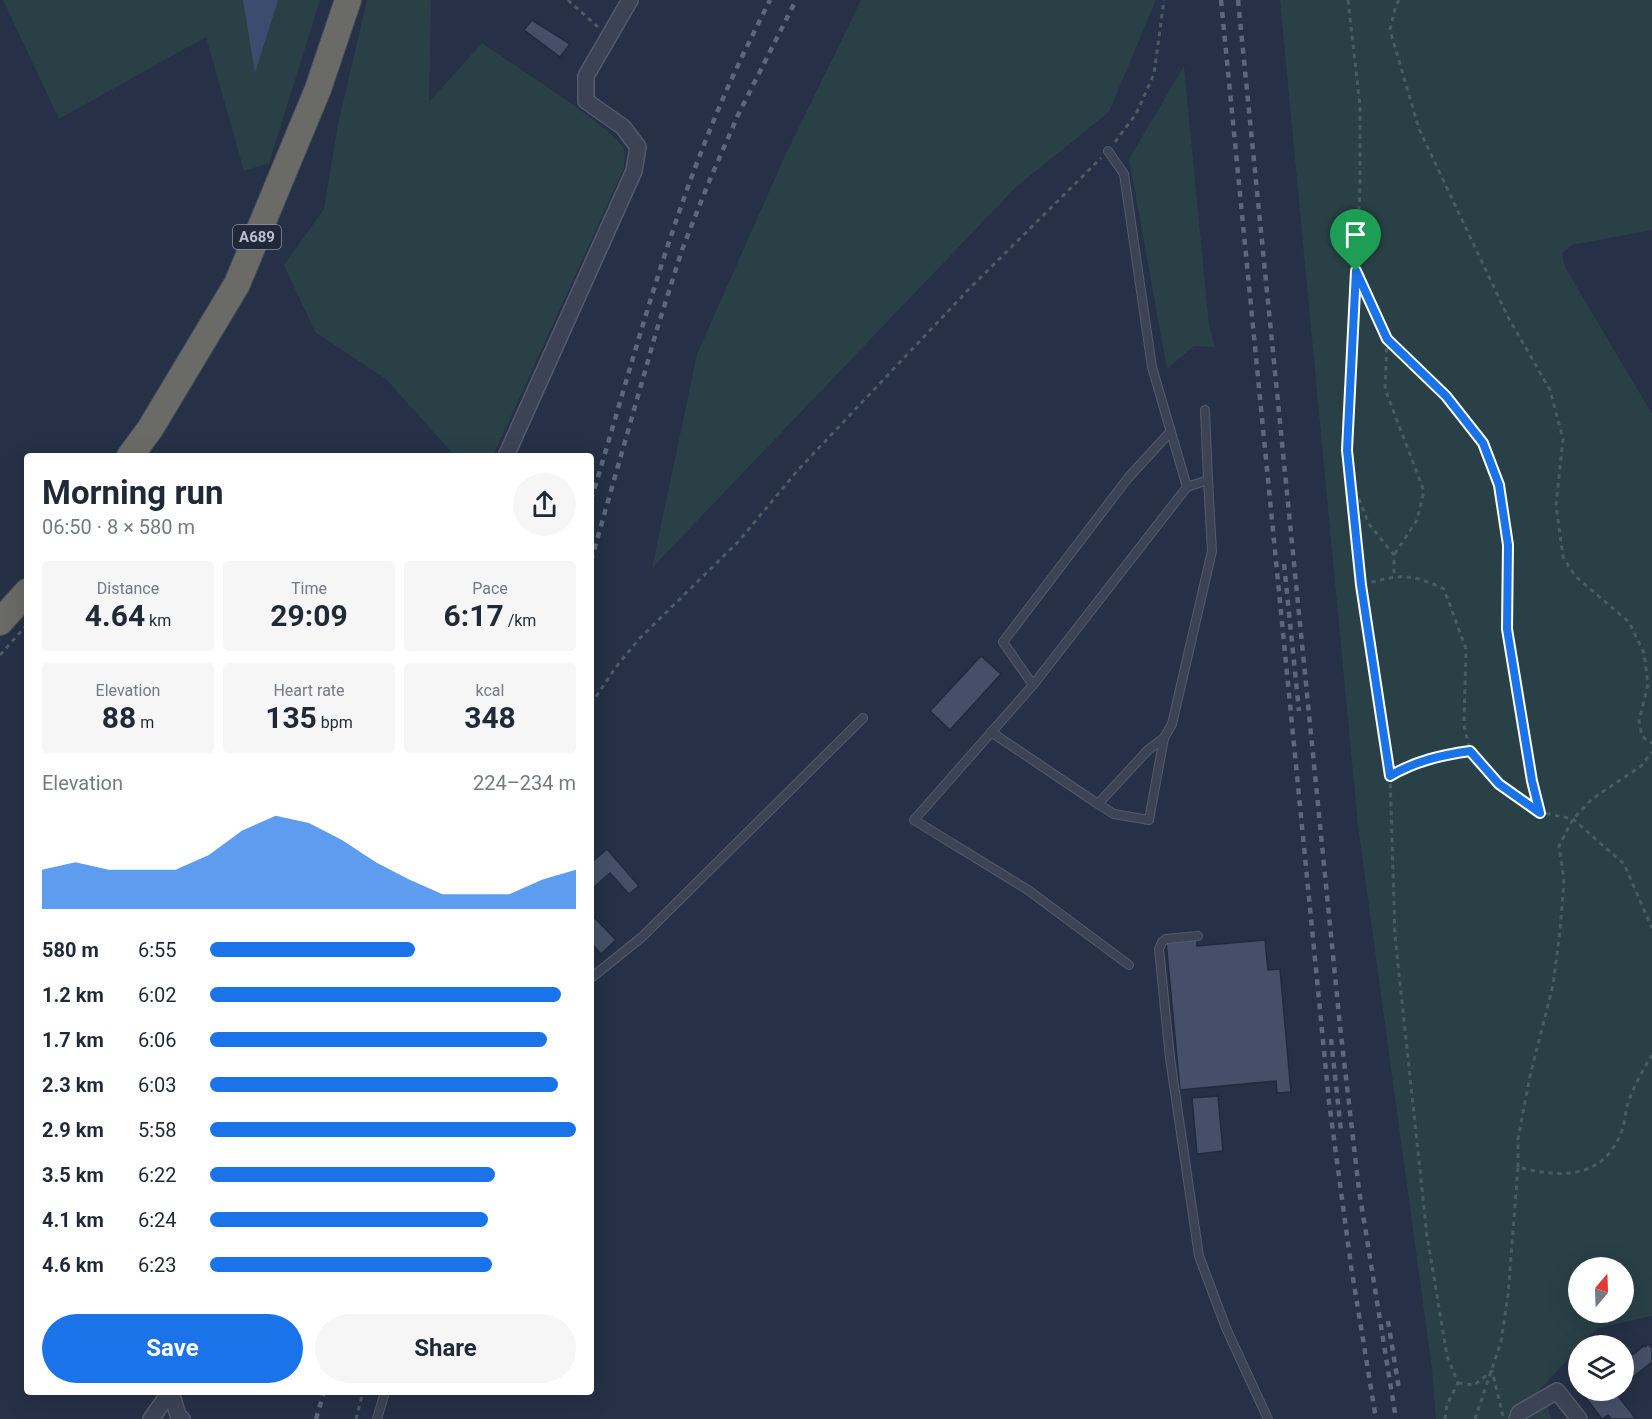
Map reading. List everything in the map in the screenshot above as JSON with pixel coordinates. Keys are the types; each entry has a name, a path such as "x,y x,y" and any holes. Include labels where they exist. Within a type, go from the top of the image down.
{"highway":[{"name":"A689","path":"132,453 150,429 237,284 318,88 348,0"},
{"path":"0,622 24,595"}],"street":[{"path":"507,453 634,171 638,147 622,127 586,101 586,76 630,0"},
{"path":"1517,1419 1519,1413 1557,1391 1579,1419"},
{"path":"151,1419 168,1395"},
{"path":"171,1395 178,1415 182,1419"}],"lane":[{"path":"1108,151 1124,174 1152,367 1187,487"},
{"path":"991,732 1114,814 1149,820 1164,738 1172,724 1212,551 1205,410"},
{"path":"1033,685 1003,642 1128,478 1171,431"},
{"path":"1129,965 1028,890 914,820 1033,685 1187,487 1208,480"},
{"path":"594,976 642,937 863,718"},
{"path":"1098,804 1148,750 1164,738"},
{"path":"1198,936 1166,939 1159,949 1170,1058 1185,1168 1199,1256 1226,1328 1268,1419"},
{"path":"377,1419 384,1395"}],"path":[{"path":"568,0 609,37"},
{"path":"594,700 639,639 738,542 798,470 970,288 1108,151 1136,114 1154,74 1164,0"},
{"path":"1348,0 1360,106 1360,186 1347,450 1361,585 1390,776 1395,936 1427,1236 1447,1356 1458,1383 1447,1405 1444,1419"},
{"path":"1399,0 1390,30 1419,129 1509,317 1550,390 1563,439 1556,505 1563,557 1575,576 1629,622 1644,653 1648,684 1639,721 1642,736 1652,743"},
{"path":"1356,271 1387,339 1446,396 1483,443 1499,485 1508,545 1507,629 1532,781 1540,813"},
{"path":"1387,339 1386,389 1424,491 1418,520 1394,555 1394,576"},
{"path":"1350,477 1369,524 1394,555"},
{"path":"1361,585 1394,576 1426,581 1444,589 1466,649 1464,725 1470,751 1499,784 1540,813 1573,819 1624,864 1652,928"},
{"path":"0,655 24,627"},
{"path":"1390,776 1408,765 1470,751"},
{"path":"1475,1419 1501,1342 1508,1295 1518,1139 1528,1086 1553,985 1564,880 1558,846 1573,819 1592,799 1641,766 1652,752"},
{"path":"1518,1167 1543,1174 1572,1174 1592,1168 1610,1155 1622,1132 1627,1106 1642,1070 1652,1055"},
{"path":"1458,1383 1474,1385 1492,1371"},
{"path":"1492,1371 1504,1419"},
{"path":"356,1419 362,1395"}],"green space":[{"path":"3,0 320,0 269,163 244,171 206,37 59,119"},
{"path":"367,0 431,0 429,102 482,43 582,111 617,140 625,151 624,168 494,453 452,453 386,379 315,332 284,265 324,209 338,124"},
{"path":"861,0 1156,0 1109,112 1016,187 652,568 697,354 784,158"},
{"path":"1280,0 1652,0 1652,230 1572,245 1562,253 1565,267 1652,414 1652,1316 1634,1320 1634,1257 1568,1257 1568,1323 1620,1323 1598,1328 1591,1335 1568,1335 1568,1360 1540,1389 1552,1419 1436,1419 1432,1369 1358,826"},
{"path":"1184,66 1209,326 1215,347 1194,346 1167,369 1129,159"}],"water":[{"path":"243,0 278,0 255,73"}],"building":[{"path":"532,20 570,44 560,57 524,30"},
{"path":"981,656 1001,674 950,730 930,711"},
{"path":"607,849 639,886 629,894 610,873 594,887 594,860"},
{"path":"594,917 616,940 601,954 594,946"},
{"path":"1197,938 1197,946 1265,940 1268,970 1280,969 1291,1092 1277,1093 1276,1081 1180,1090 1166,941"},
{"path":"1218,1096 1223,1151 1197,1154 1192,1098"},
{"path":"1648,1344 1652,1348 1652,1362 1634,1376 1634,1354"},
{"path":"1588,1401 1622,1401 1636,1419 1611,1419 1608,1415 1602,1419"}],"railway":[{"path":"594,490 680,209 722,100 770,0"},
{"path":"594,550 682,250 738,115 796,0"},
{"path":"1221,0 1329,1102 1351,1266 1376,1419"},
{"path":"1238,0 1340,1026 1359,1190 1396,1419"},
{"path":"1284,564 1299,711"},
{"path":"1331,1039 1341,1131"},
{"path":"1388,1321 1399,1389"},
{"path":"316,1419 323,1395"}],"route":[{"path":"1356,271 1387,339 1446,396 1483,443 1499,485 1508,545 1507,629 1532,781 1540,813 1499,784 1470,751 1408,765 1390,776 1361,585 1347,450 1356,271"}]}
